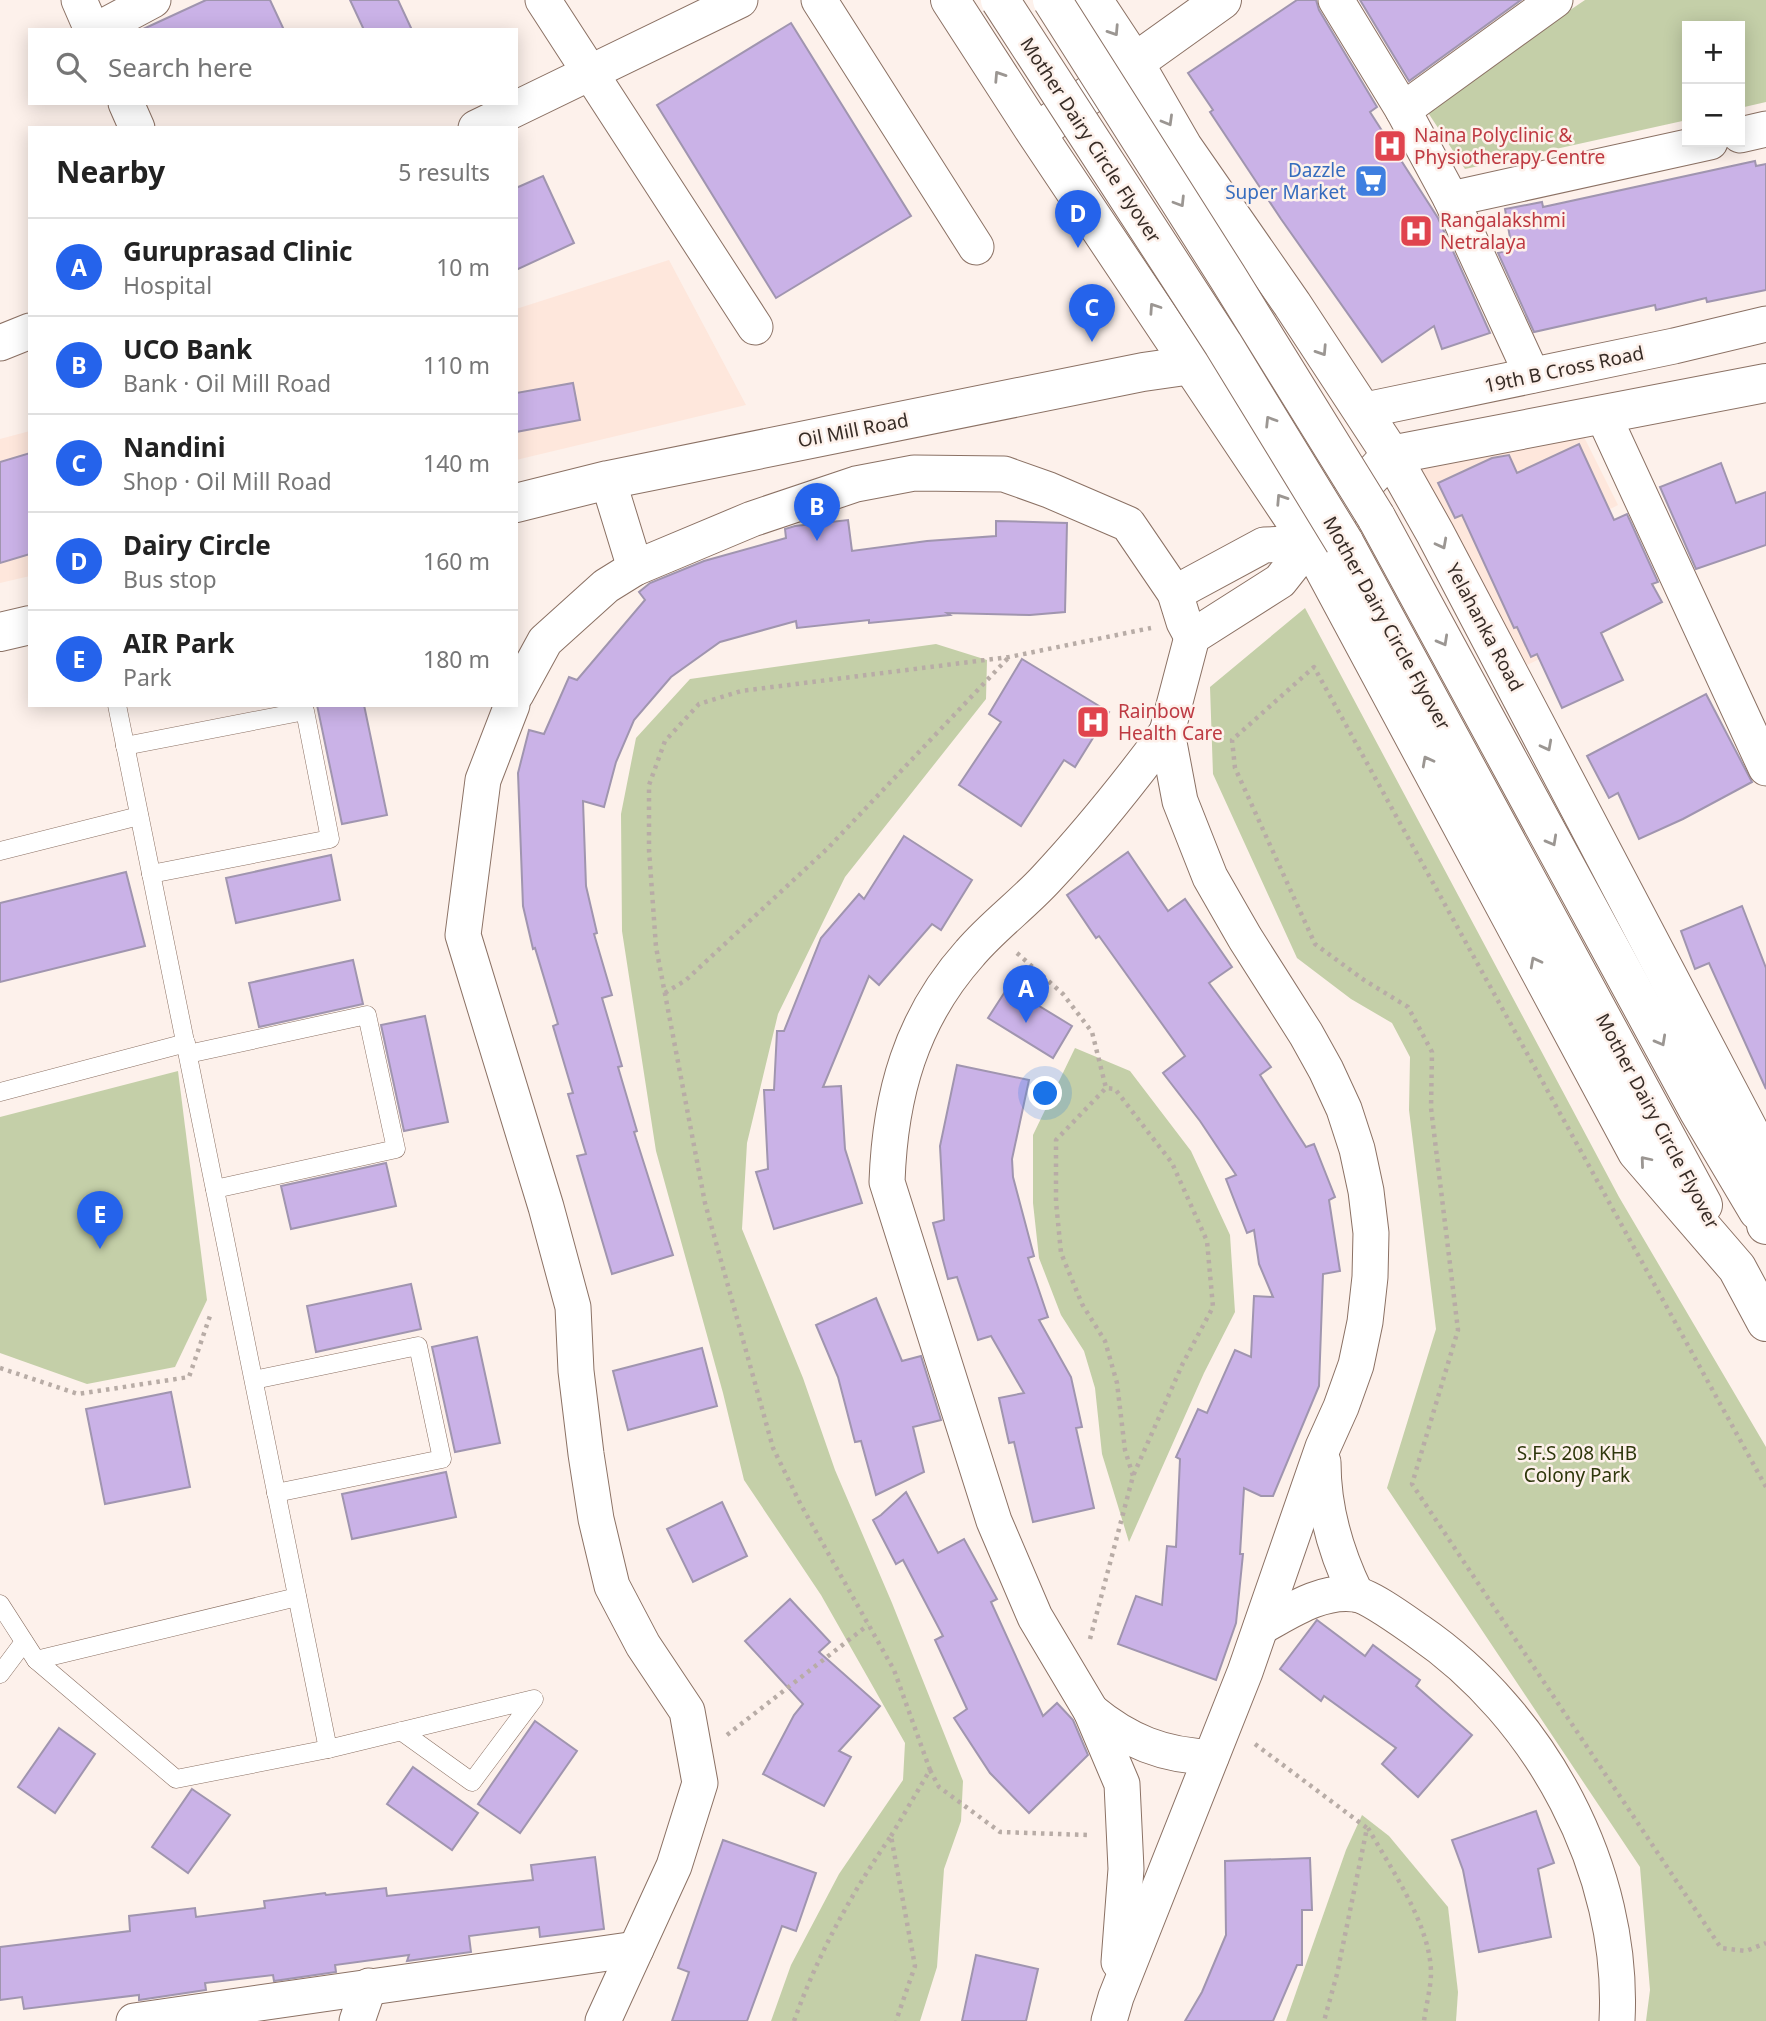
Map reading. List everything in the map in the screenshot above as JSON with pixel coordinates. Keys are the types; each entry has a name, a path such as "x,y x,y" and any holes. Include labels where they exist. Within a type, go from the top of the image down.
{"main road":[{"path":"950,0 1192,365 1327,542 1391,455 1766,383"},
{"name":"Mother Dairy Circle Flyover","path":"1000,0 1223,344 1327,542 1766,1322"},
{"name":"Mother Dairy Circle Flyover","path":"1052,0 1376,517 1698,1110 1765,1223"},
{"name":"Yelahanka Road","path":"1093,0 1134,62 1183,148 1292,304 1391,455 1436,533 1760,1140 1765,1223"},
{"path":"1036,133 1222,0"},
{"path":"1192,365 1292,304"},
{"name":"Oil Mill Road","path":"518,502 608,480 1143,372 1192,365"},
{"path":"0,632 28,625"}],"street":[{"path":"79,0 94,28"},
{"path":"99,28 153,0"},
{"path":"543,0 755,327"},
{"path":"480,126 740,0"},
{"path":"819,0 976,247"},
{"path":"1336,0 1403,110 1451,199 1532,375"},
{"path":"1403,110 1555,0"},
{"path":"127,105 136,126"},
{"path":"1745,134 1766,130"},
{"path":"1451,199 1687,147"},
{"name":"19th B Cross Road","path":"1361,411 1766,324"},
{"path":"0,344 28,332"},
{"path":"1603,415 1766,768"},
{"path":"518,690 545,641 606,586 635,568 752,519 856,484 914,473 1004,474 1128,524 1184,617 1167,732 1180,801 1210,877 1326,1070 1344,1109 1361,1170 1371,1233 1370,1277 1365,1322 1356,1365 1342,1407 1323,1447 1261,1627 1113,2009"},
{"path":"608,480 635,568"},
{"path":"1184,617 1264,545 1327,542"},
{"path":"1184,617 1280,581 1327,542"},
{"path":"511,707 483,780 463,935 573,1307 576,1371 586,1454 596,1520 612,1586 643,1646 687,1712 699,1783 674,1866 603,2021"},
{"path":"1113,2009 1126,1869 1122,1784 1084,1700 1035,1617 994,1521 887,1182 888,1146 893,1109 914,1040 948,980 993,928 1053,871 1115,801 1167,732"},
{"path":"1323,1447 1323,1471 1334,1538 1343,1567 1356,1594"},
{"path":"1261,1627 1325,1595 1356,1594 1414,1628 1467,1670 1499,1702 1528,1737 1555,1778 1595,1869 1608,1917 1615,1966 1617,2021"},
{"path":"1084,1700 1114,1730 1140,1744 1187,1756 1211,1757"},
{"path":"134,2021 636,1949"},
{"path":"357,2021 369,1986"}],"lane":[{"path":"117,707 328,1749"},
{"path":"125,746 304,711 307,724 330,839 151,874"},
{"path":"0,851 139,817"},
{"path":"0,1092 187,1048 367,1015 396,1149 215,1189"},
{"path":"254,1380 418,1346 442,1459 276,1493"},
{"path":"36,1660 297,1597"},
{"path":"0,1604 36,1660 176,1779 328,1749 494,1708 534,1699 472,1782 401,1731"},
{"path":"0,1674 24,1642"}],"path":[{"path":"1124,1835 1048,1836 1000,1832 939,1787 930,1770 894,1670 801,1505 774,1448 705,1203 656,947 649,850 649,785 665,741 699,704 741,691 1009,657 1184,617"},
{"path":"665,993 686,980 828,848 1009,657"},
{"path":"1766,1487 1314,667 1232,740 1235,768 1315,944 1364,980 1408,1007 1432,1052 1432,1108 1458,1330 1412,1484 1721,1948 1746,1951 1766,1943"},
{"path":"993,928 1063,994 1092,1032 1106,1088"},
{"path":"1106,1088 1056,1140 1056,1202 1062,1253 1082,1304 1105,1341 1117,1383 1125,1450 1133,1476"},
{"path":"1084,1700 1133,1476 1183,1363 1213,1307 1207,1241 1171,1163 1115,1089 1106,1088"},
{"path":"0,1368 78,1394 188,1377 216,1301"},
{"path":"695,1760 868,1625"},
{"path":"1225,1722 1367,1828 1402,1889 1424,1937 1431,1972 1424,2021"},
{"path":"794,2021 811,1974 857,1885 891,1836 930,1770"},
{"path":"1324,2021 1337,1974 1367,1828"},
{"path":"891,1836 915,1966 896,2021"}],"shaded area":[{"path":"669,260 746,405 518,460 518,308"},
{"path":"28,432 28,576 0,583 0,439"},
{"path":"1584,437 1618,505 1554,538 1599,630 1523,667 1417,465"}],"green space":[{"path":"1585,0 1766,0 1766,102 1745,107 1745,21 1682,21 1682,121 1465,169 1425,108"},
{"name":"S.F.S 208 KHB Colony Park","path":"1305,608 1619,1197 1766,1447 1766,2021 1646,2021 1650,1990 1640,1867 1387,1488 1436,1329 1409,1110 1410,1057 1392,1023 1351,999 1297,958 1213,774 1210,687"},
{"path":"936,644 987,660 986,699 845,877 778,1014 747,1143 742,1229 803,1378 835,1470 963,1781 961,1821 944,1869 937,1967 920,2021 771,2021 791,1965 839,1874 903,1780 905,1743 821,1595 744,1480 723,1393 656,1151 622,931 621,814 636,738 690,679"},
{"path":"1075,1048 1130,1071 1191,1151 1230,1235 1235,1312 1204,1373 1129,1542 1102,1454 1095,1388 1084,1351 1061,1315 1039,1258 1033,1203 1033,1135"},
{"path":"178,1071 207,1300 175,1367 87,1384 0,1353 0,1117"},
{"path":"1362,1815 1389,1836 1448,1907 1458,1992 1456,2021 1286,2021 1346,1850"}],"building":[{"path":"206,0 270,0 283,28 145,28"},
{"path":"350,0 398,0 411,28 363,28"},
{"path":"1297,0 1316,0 1319,10 1377,107 1370,112 1438,218 1490,333 1442,349 1434,326 1382,362 1281,219 1210,112 1213,110 1188,73"},
{"path":"1360,0 1521,0 1409,81"},
{"path":"791,23 911,216 776,298 657,105"},
{"path":"1755,161 1756,166 1766,164 1766,290 1707,302 1706,298 1656,310 1655,305 1534,332 1498,253 1512,249 1505,209 1542,202 1543,207"},
{"path":"543,176 574,243 518,269 518,187"},
{"path":"573,383 580,420 518,432 518,393"},
{"path":"1579,444 1614,520 1627,514 1658,582 1652,584 1662,602 1601,633 1623,680 1562,708 1537,654 1531,657 1517,627 1514,628 1462,515 1455,518 1438,483 1492,458 1509,455 1517,473"},
{"path":"28,454 28,555 0,563 0,462"},
{"path":"1721,463 1736,503 1766,492 1766,545 1696,569 1660,487"},
{"path":"848,520 852,551 927,541 996,536 996,521 1067,523 1065,612 1030,615 947,613 950,615 797,628 796,621 720,642 671,677 634,720 616,762 604,807 583,801 586,886 597,933 594,934 612,995 602,998 622,1066 618,1067 637,1131 634,1132 673,1255 612,1274 577,1156 586,1154 568,1094 573,1093 553,1026 558,1024 535,948 533,949 523,906 518,773 529,730 544,734 569,677 577,680 645,600 639,592 650,583 704,561 786,538 785,529"},
{"path":"1022,659 1109,712 1075,767 1064,760 1021,826 959,785 1001,722 989,714"},
{"path":"1706,694 1752,782 1639,839 1618,793 1609,798 1587,756"},
{"path":"317,707 364,707 387,815 342,824"},
{"path":"904,836 972,880 941,930 932,924 879,985 869,976 823,1087 841,1086 845,1149 862,1203 774,1229 756,1172 768,1169 764,1090 774,1090 777,1031 784,1031 821,938 859,894 864,899"},
{"path":"1128,852 1168,911 1185,899 1232,967 1209,983 1271,1067 1260,1075 1306,1147 1314,1144 1335,1197 1329,1200 1340,1271 1323,1274 1319,1386 1273,1496 1261,1496 1244,1488 1240,1554 1243,1554 1236,1623 1216,1680 1118,1644 1136,1596 1162,1605 1167,1546 1176,1547 1180,1459 1176,1457 1198,1409 1207,1413 1235,1350 1251,1357 1254,1296 1273,1297 1259,1264 1254,1230 1247,1233 1226,1179 1236,1175 1200,1121 1163,1073 1185,1056 1067,895"},
{"path":"331,855 340,900 236,923 226,878"},
{"path":"126,872 145,946 0,982 0,903"},
{"path":"1742,906 1766,968 1766,1089 1709,963 1695,969 1681,931"},
{"path":"353,960 363,1004 259,1027 249,983"},
{"path":"1008,987 1072,1026 1053,1058 988,1018"},
{"path":"425,1016 448,1122 404,1131 381,1025"},
{"path":"957,1065 1029,1080 1012,1159 1013,1177 1034,1256 1028,1258 1048,1317 1039,1320 1071,1377 1082,1427 1076,1428 1094,1508 1033,1522 1014,1442 1009,1443 999,1398 1024,1393 991,1336 978,1340 957,1277 948,1279 933,1223 944,1220 940,1146"},
{"path":"386,1163 396,1206 291,1229 281,1186"},
{"path":"411,1284 421,1329 316,1352 307,1306"},
{"path":"876,1298 902,1361 921,1356 941,1420 913,1427 924,1472 876,1495 861,1441 855,1442 838,1377 816,1325"},
{"path":"477,1337 500,1443 455,1452 432,1347"},
{"path":"702,1348 717,1406 628,1430 613,1371"},
{"path":"171,1392 190,1487 105,1504 86,1409"},
{"path":"446,1472 456,1517 352,1539 342,1494"},
{"path":"906,1492 938,1553 964,1539 997,1599 991,1602 1043,1716 1057,1703 1073,1720 1088,1755 1029,1813 990,1773 954,1718 967,1709 935,1640 943,1636 903,1560 896,1564 873,1520"},
{"path":"722,1502 747,1556 693,1582 667,1529"},
{"path":"790,1599 830,1642 819,1652 880,1706 839,1751 851,1757 824,1806 763,1774 794,1715 803,1704 745,1641"},
{"path":"1317,1620 1365,1656 1373,1645 1420,1680 1416,1686 1472,1735 1418,1797 1382,1764 1396,1748 1324,1696 1321,1701 1280,1669"},
{"path":"535,1721 577,1751 520,1833 478,1804"},
{"path":"59,1728 95,1754 55,1813 18,1787"},
{"path":"413,1767 478,1813 452,1850 387,1804"},
{"path":"192,1789 230,1815 188,1873 152,1847"},
{"path":"1536,1811 1554,1863 1538,1869 1551,1937 1479,1952 1463,1870 1452,1840"},
{"path":"723,1840 816,1873 796,1931 782,1926 747,2021 672,2021 689,1972 678,1968"},
{"path":"595,1857 604,1929 540,1937 539,1927 469,1936 471,1952 407,1961 409,1955 335,1965 336,1972 274,1981 273,1975 205,1983 206,1990 139,2000 139,1995 24,2009 22,1997 0,2000 0,1947 130,1931 129,1916 195,1908 196,1917 265,1908 264,1901 325,1893 386,1888 387,1896 533,1880 531,1865"},
{"path":"1310,1858 1312,1910 1302,1910 1302,1965 1297,1965 1273,2021 1185,2021 1202,1992 1226,1935 1225,1861"},
{"path":"976,1955 1038,1969 1026,2021 962,2021"}],"place":[{"name":"Naina Polyclinic & Physiotherapy Centre","path":"1390,146"},
{"name":"Dazzle Super Market","path":"1371,181"},
{"name":"Rangalakshmi Netralaya","path":"1416,231"},
{"name":"Dairy Circle","path":"1078,248"},
{"name":"Nandini","path":"1092,342"},
{"name":"UCO Bank","path":"817,541"},
{"name":"Rainbow Health Care","path":"1093,722"},
{"name":"Guruprasad Clinic","path":"1026,1023"},
{"name":"AIR Park","path":"100,1249"}]}
